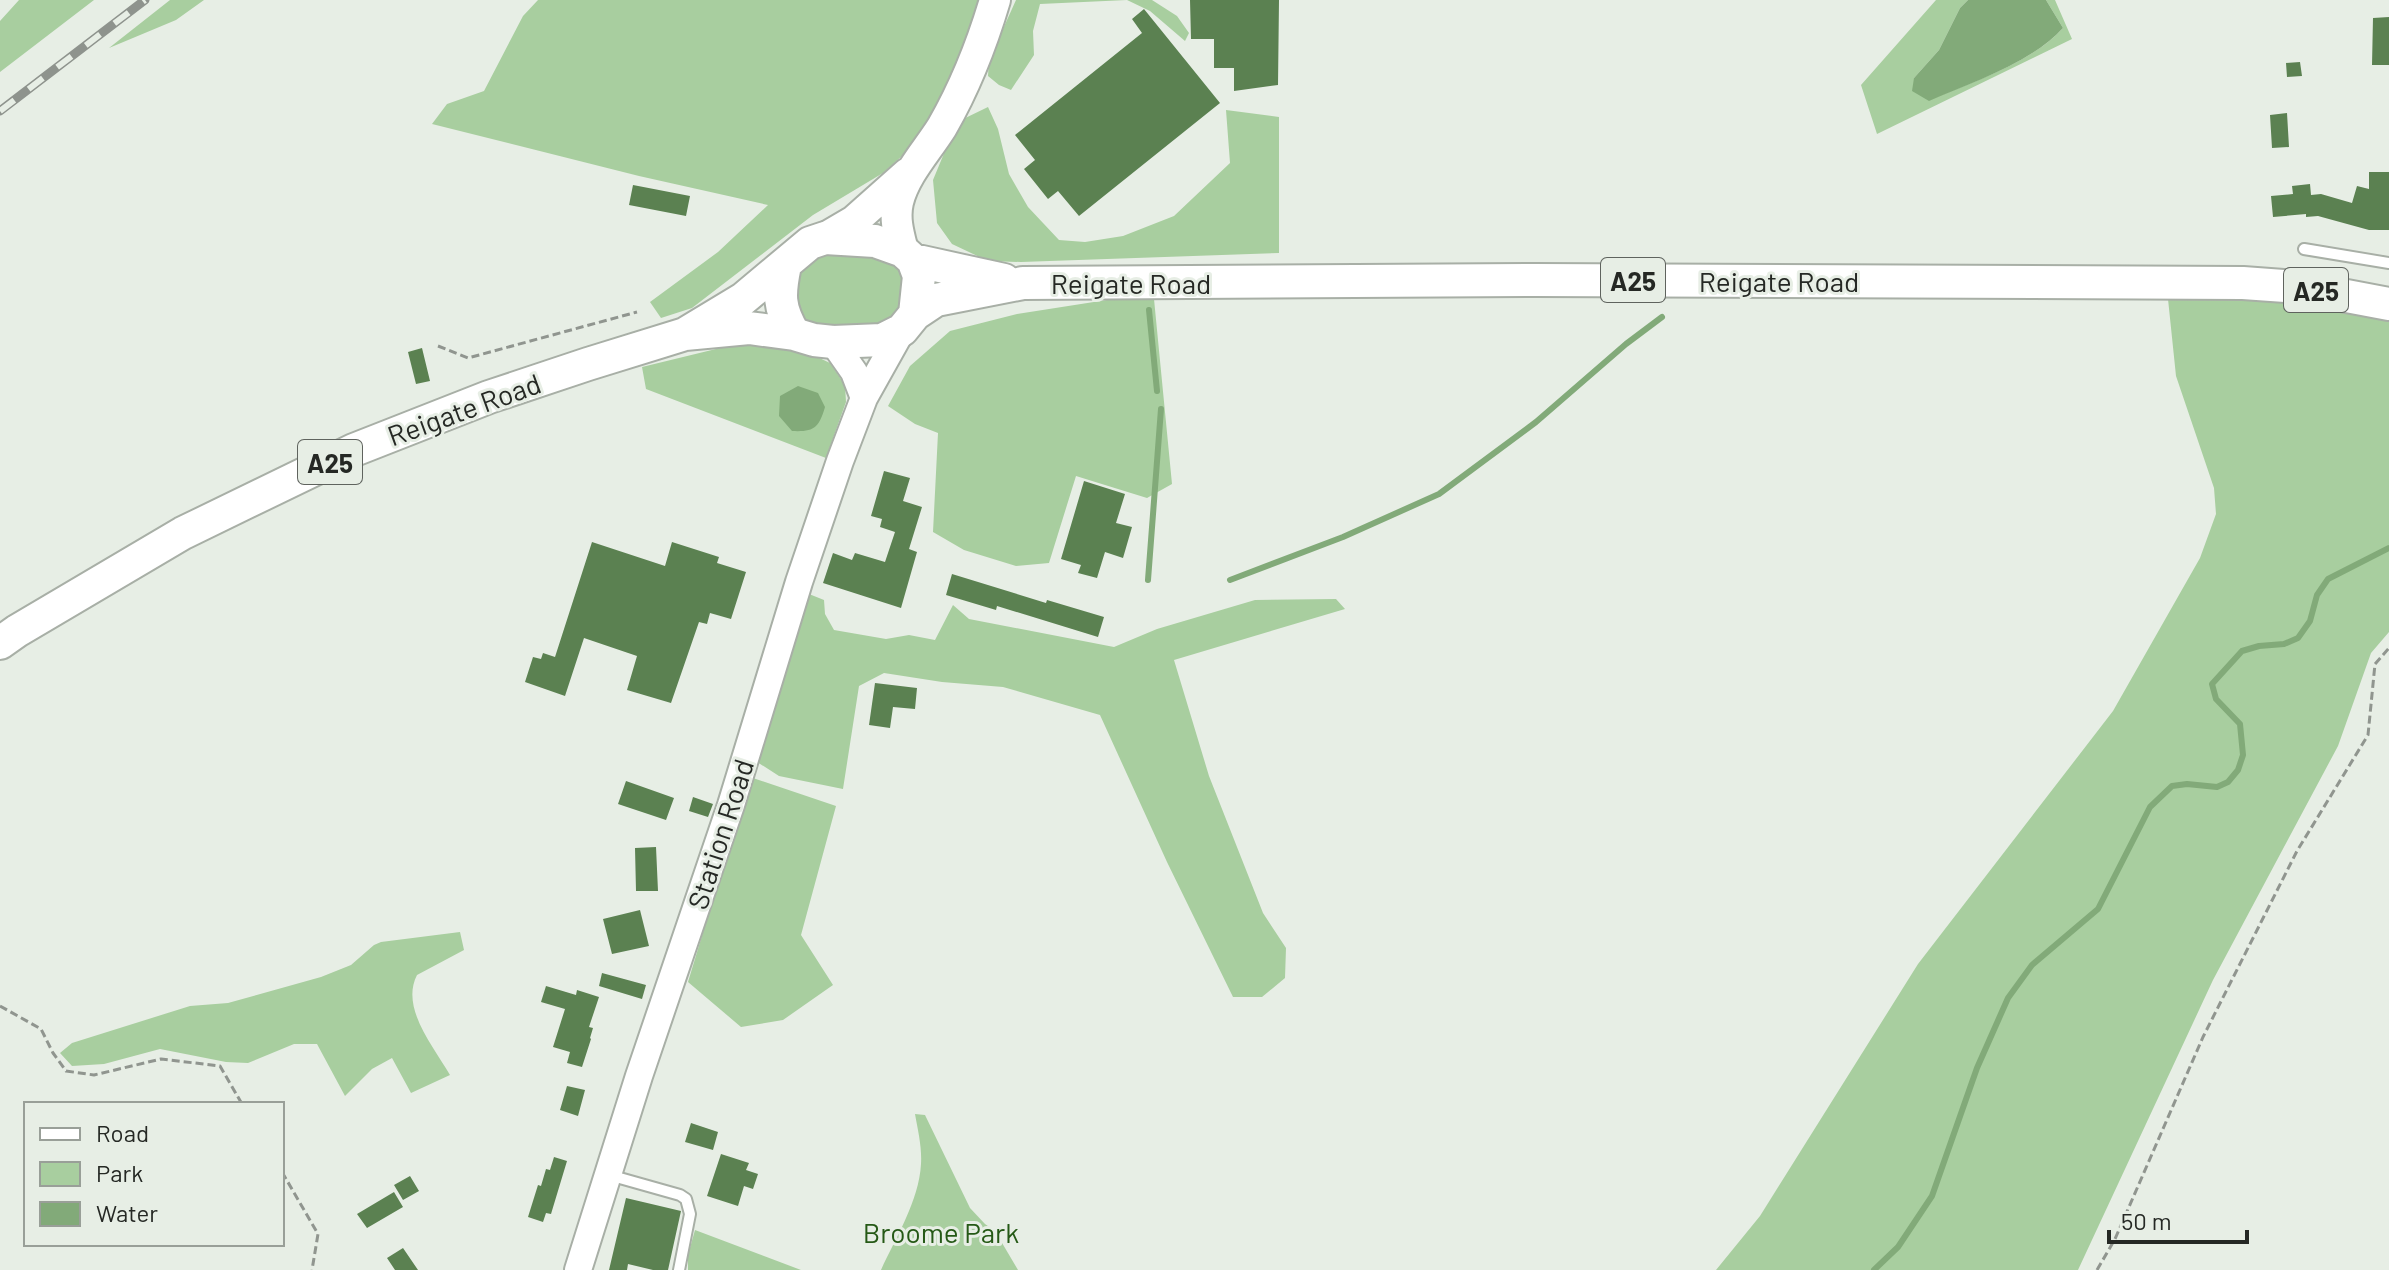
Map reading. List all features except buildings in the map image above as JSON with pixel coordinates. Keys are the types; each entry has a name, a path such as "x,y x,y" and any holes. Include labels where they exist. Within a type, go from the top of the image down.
{"main road":[{"path":"913,169 854,221 810,243 785,265 780,290 782,314 794,334 833,342 882,340 909,322 919,276 896,227 898,203 913,169 941,128 964,85 995,0"},
{"path":"825,238 875,241 908,256"},
{"name":"Reigate Road","path":"908,256 1023,283"},
{"name":"Reigate Road","path":"685,334 743,299 785,265"},
{"name":"Reigate Road","path":"909,322 936,300 1023,283 1553,280 2243,283 2299,287 2389,304"},
{"name":"Reigate Road","path":"0,643 183,533 354,450 489,397 685,334 749,328 794,334"}],"street":[{"name":"Station Road","path":"578,1270 731,805 799,582 864,398 909,322"},
{"path":"833,342 854,372 864,398"}],"lane":[{"path":"2304,249 2389,263"},
{"path":"608,1175 686,1199 690,1214 679,1270"}],"path":[{"path":"438,346 468,358 637,312"},
{"path":"2097,1270 2115,1239 2203,1037 2290,864 2368,735 2375,664 2389,648"},
{"path":"0,1006 41,1029 66,1071 94,1075 161,1059 220,1066 241,1102"},
{"path":"284,1175 318,1234 312,1270"}],"green space":[{"path":"19,0 94,0 0,72 0,21"},
{"path":"170,0 204,0 176,20 109,48"},
{"path":"538,0 984,0 948,89 923,137 883,173 813,215 692,308 661,318 650,302 718,252 768,205 432,124 447,104 484,91 523,16"},
{"path":"1016,0 1127,0 1040,4 1033,31 1034,55 1011,90 988,76 989,60"},
{"path":"1127,0 1152,0 1177,16 1189,33 1185,41 1150,11"},
{"path":"1936,0 1968,0 1960,8 1939,50 1914,78 1929,100 2000,70 2050,40 2063,28 2046,0 2055,0 2072,39 1877,134 1861,85"},
{"path":"988,107 998,129 1009,174 1028,207 1059,240 1085,242 1123,236 1174,216 1230,163 1226,110 1279,117 1279,253 1021,262 988,261 952,244 937,223 933,180 957,122"},
{"path":"842,249 894,261 908,276 904,305 892,322 869,330 855,330 804,322 795,303 793,281 808,256"},
{"path":"2221,295 2280,296 2389,317 2389,632 2371,653 2338,746 2213,980 2078,1270 1716,1270 1760,1216 1918,964 2113,711 2200,558 2216,514 2214,488 2176,376 2168,299"},
{"path":"1113,299 1154,299 1172,484 1147,498 1076,476 1049,563 1016,566 964,550 933,532 938,433 915,424 888,406 910,366 950,331 1017,314"},
{"path":"754,344 813,355 830,363 845,385 846,402 826,458 646,389 642,367 720,348"},
{"path":"804,592 824,600 825,614 834,630 886,639 909,635 935,640 953,605 969,619 1114,647 1157,629 1255,600 1336,599 1345,609 1174,660 1209,776 1263,913 1286,948 1285,978 1262,997 1233,997 1100,715 1003,687 884,673 859,686 843,789 779,776 754,760"},
{"path":"750,777 836,806 801,935 833,985 783,1020 741,1027 688,982"},
{"path":"460,932 464,950 417,975 413,988 413,1001 421,1027 450,1075 411,1093 392,1058 372,1069 345,1096 317,1044 294,1044 248,1063 226,1062 160,1049 104,1064 72,1066 60,1053 72,1043 190,1006 228,1003 321,977 351,965 381,942"},
{"name":"Broome Park","path":"915,1114 925,1115 970,1208 995,1231 1018,1270 881,1270 916,1192 921,1151"},
{"name":"Broome Park","path":"695,1230 801,1270 688,1270 688,1255"}],"water":[{"path":"1968,0 2046,0 2063,28 2018,61 1929,101 1912,91 1914,78 1939,50 1960,8"},
{"path":"798,386 818,393 825,407 820,420 806,431 792,431 779,416 780,396"}],"waterway":[{"path":"1149,310 1157,391"},
{"path":"1230,580 1343,537 1439,494 1536,422 1662,317"},
{"path":"1148,580 1161,409"},
{"path":"1874,1270 1898,1247 1932,1196 1977,1068 2008,998 2032,965 2098,909 2150,807 2172,786 2217,787 2228,782 2238,770 2243,755 2240,724 2216,699 2212,684 2242,651 2284,644 2298,638 2310,621 2317,595 2328,579 2389,548"}],"railway":[{"path":"0,111 145,0"}]}
